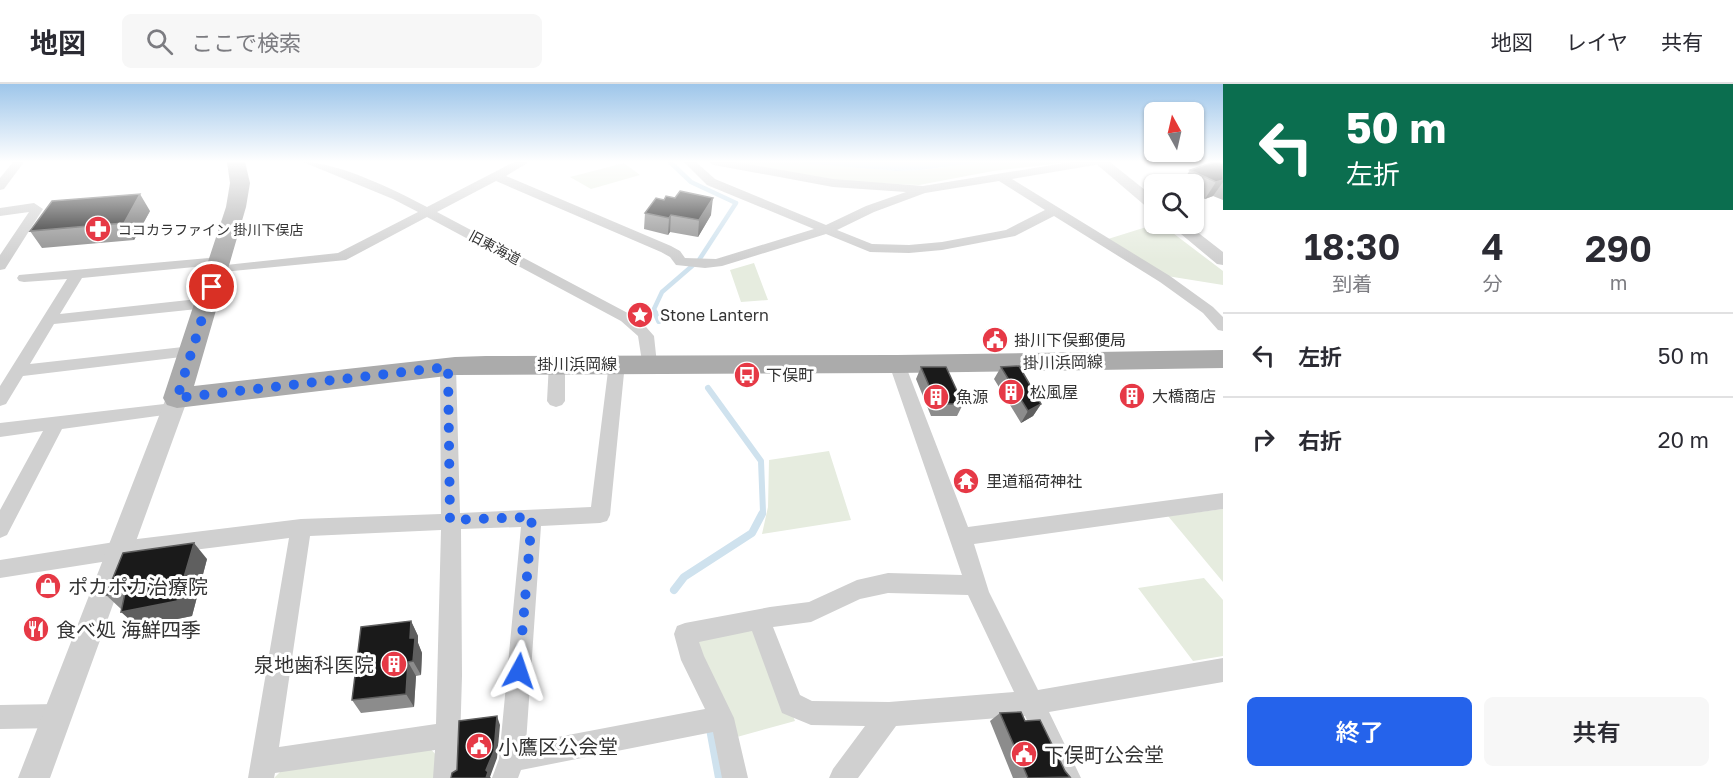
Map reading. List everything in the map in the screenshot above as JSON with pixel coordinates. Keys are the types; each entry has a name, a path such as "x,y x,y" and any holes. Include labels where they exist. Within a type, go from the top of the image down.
{"main road":[{"path":"175,403 219,266 239,194"},
{"name":"掛川浜岡線","path":"175,403 448,367 557,363 897,364 1223,358"}],"street":[{"name":"旧東海道","path":"391,194 638,325 647,336 649,364"},
{"path":"24,278 341,257 465,194"},
{"path":"538,194 666,249 675,254 681,262 705,264 797,240 911,194"},
{"path":"742,194 870,248 909,249 942,246 1010,233 1054,211"},
{"path":"1028,194 1165,279 1208,310 1223,326"},
{"path":"0,212 34,207 37,209 0,267"},
{"path":"1190,234 1223,260"},
{"path":"0,400 77,274"},
{"path":"49,320 207,303"},
{"path":"18,370 192,351"},
{"path":"556,401 557,363"},
{"path":"0,569 121,550 301,528 600,515 617,363"},
{"path":"897,364 962,537 976,585 1068,778"},
{"path":"446,778 449,735 448,367"},
{"path":"0,430 175,403 34,778"},
{"path":"0,529 56,423"},
{"path":"962,537 1223,501"},
{"path":"532,517 508,769 722,718"},
{"path":"301,528 262,770 449,735"},
{"path":"735,778 732,753 722,718 693,660 686,634 759,619 811,612 857,590 888,583 976,585"},
{"path":"759,619 791,704 811,713 889,714 1031,704 1223,670"},
{"path":"842,778 889,714"},
{"path":"0,717 57,716"}],"shaded area":[{"path":"1144,228 1144,234 1174,234 1223,271 1223,285 1167,276 1108,239"},
{"path":"754,263 768,300 741,302 730,270"},
{"path":"829,451 851,520 762,534 768,507 769,460"},
{"path":"1223,509 1223,582 1168,516"},
{"path":"1204,578 1223,600 1223,656 1193,661 1138,588"},
{"path":"758,626 795,721 737,737 693,639"},
{"path":"428,746 437,756 435,778 274,778 283,769"}],"building":[{"path":"140,194 124,223 30,231 52,201"},
{"path":"678,194 696,194 713,198 699,220 671,215 669,218 645,213 656,198 664,200 666,196 675,198"},
{"path":"1019,366 1041,404 1028,411 1001,367"},
{"path":"921,367 946,367 963,404 937,404"},
{"path":"194,543 177,601 121,612 125,593 106,595 123,553"},
{"name":"泉地歯科医院","path":"411,621 410,638 415,638 413,661 408,662 406,694 352,700 361,627"},
{"path":"1021,712 1025,721 1040,720 1070,777 1028,778 1000,713"},
{"name":"小鷹区公会堂","path":"497,716 494,751 486,770 488,772 486,778 451,778 452,773 457,770 459,721"}],"waterway":[{"path":"657,315 654,309 662,292 699,260 736,203 718,194"},
{"path":"656,314 659,321"},
{"path":"708,388 761,461 762,514"},
{"path":"674,590 684,577 752,533 762,514"},
{"path":"710,729 719,778"}],"place":[{"name":"ココカラファイン 掛川下俣店","path":"98,229"},
{"name":"Stone Lantern","path":"640,315"},
{"name":"掛川下俣郵便局","path":"995,340"},
{"name":"下俣町","path":"747,375"},
{"name":"松風屋","path":"1011,392"},
{"name":"大橋商店","path":"1132,396"},
{"name":"魚源","path":"936,397"},
{"name":"里道稲荷神社","path":"966,481"},
{"name":"ポカポカ治療院","path":"48,586"},
{"name":"食べ処 海鮮四季","path":"36,629"},
{"name":"泉地歯科医院","path":"394,664"},
{"name":"小鷹区公会堂","path":"479,746"},
{"name":"下俣町公会堂","path":"1024,754"}],"route":[{"path":"212,287 177,398 448,367 450,520 532,517 519,671"}]}
